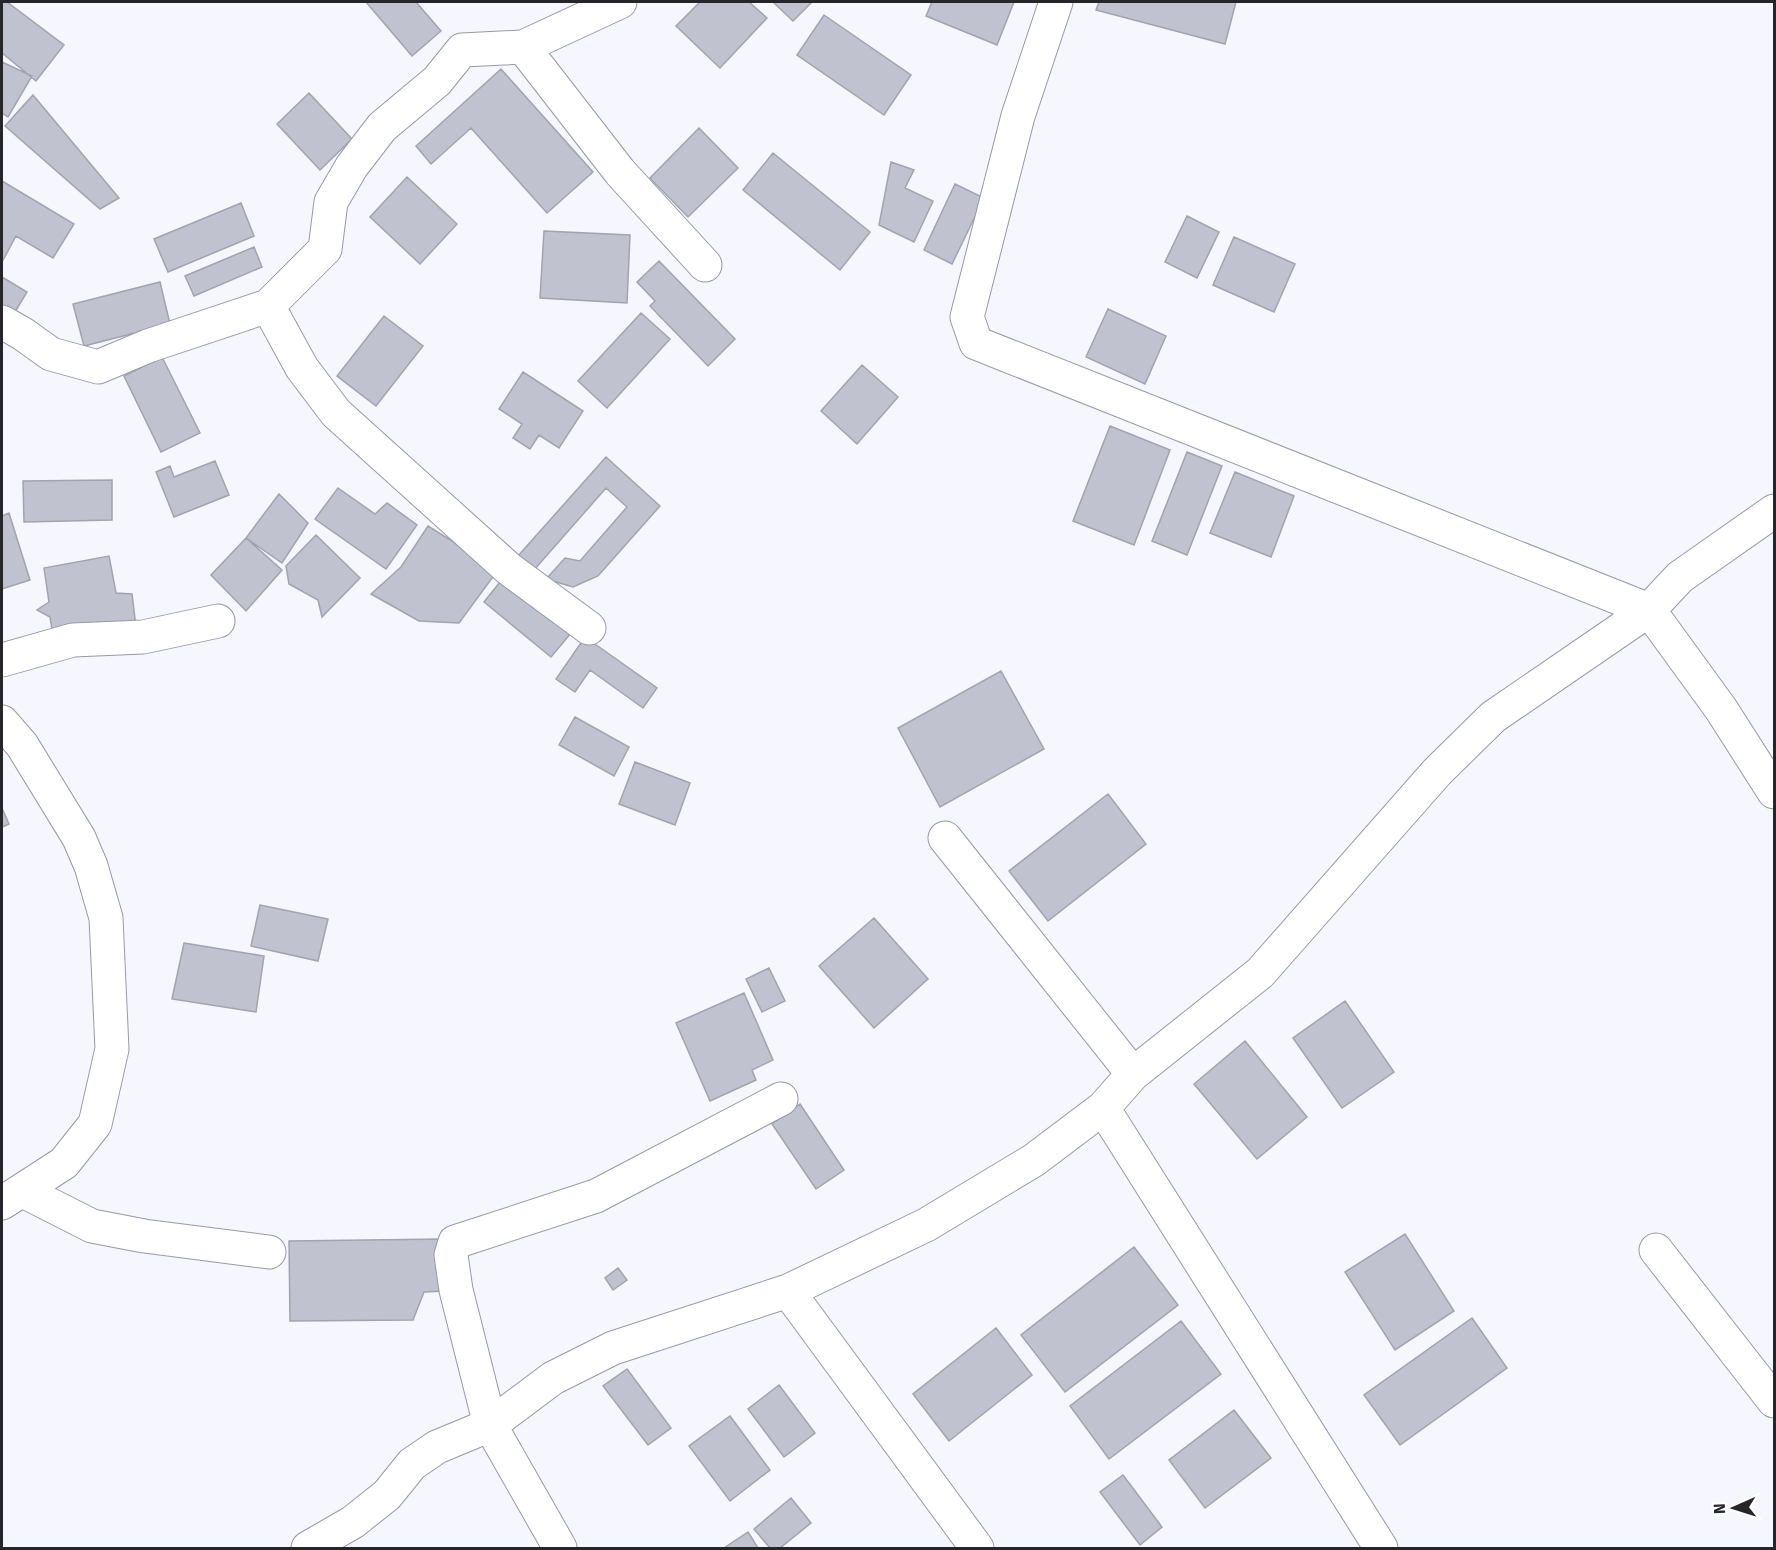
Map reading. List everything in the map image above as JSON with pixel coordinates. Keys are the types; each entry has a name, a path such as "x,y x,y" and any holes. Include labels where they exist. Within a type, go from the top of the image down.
{"street":[{"path":"2,322 51,354 98,367 148,345 268,306 325,249 331,202 352,166 382,127 437,81 462,50 523,47 620,2"},
{"path":"1056,2 1018,116 967,317 976,343 1649,610 1721,709 1774,792"},
{"path":"523,47 620,172 705,265"},
{"path":"268,306 302,368 336,413 509,569 589,628"},
{"path":"308,1548 353,1522 387,1495 412,1464 437,1447 490,1425 554,1378 613,1348 788,1292 926,1225 1002,1182 1103,1108 1133,1074 1260,973 1437,772 1493,717 1649,610 1680,577 1774,511"},
{"path":"2,660 73,640 143,637 218,621"},
{"path":"2,722 22,745 79,838 91,866 106,918 112,1048 95,1124 64,1163 12,1197"},
{"path":"945,838 1133,1074"},
{"path":"560,1548 490,1425 456,1290 451,1255 455,1242 596,1196 781,1099"},
{"path":"1103,1108 1381,1548"},
{"path":"12,1197 92,1226 144,1236 269,1252"},
{"path":"1656,1250 1774,1401"},
{"path":"788,1292 977,1548"}],"building":[{"path":"2,2 7,2 64,45 36,81 2,53"},
{"path":"366,2 416,2 441,31 412,56"},
{"path":"700,2 749,2 767,18 720,68 676,26"},
{"path":"773,2 812,2 793,21"},
{"path":"932,2 1014,2 997,45 926,16"},
{"path":"1099,2 1236,2 1225,44 1096,10"},
{"path":"824,15 911,75 884,115 797,55"},
{"path":"2,62 32,76 8,117 2,113"},
{"path":"501,69 593,172 547,213 471,128 431,164 416,146"},
{"path":"309,93 352,139 320,170 277,124"},
{"path":"33,95 119,198 100,209 5,126"},
{"path":"699,128 738,168 688,217 650,178"},
{"path":"773,153 870,232 840,270 743,190"},
{"path":"891,162 914,170 905,188 933,201 914,242 879,225"},
{"path":"407,177 457,224 420,264 370,217"},
{"path":"2,181 74,224 53,258 16,236 2,262"},
{"path":"955,184 984,198 952,264 924,250"},
{"path":"241,203 254,236 168,272 154,239"},
{"path":"1187,216 1219,232 1197,278 1165,262"},
{"path":"544,231 630,235 627,303 540,298"},
{"path":"1234,237 1295,264 1274,312 1213,285"},
{"path":"254,247 262,267 194,296 185,276"},
{"path":"659,261 735,339 708,366 650,306 655,301 637,282"},
{"path":"2,277 27,292 6,327 2,325"},
{"path":"160,282 170,324 84,346 73,304"},
{"path":"1108,309 1166,336 1145,384 1086,357"},
{"path":"641,313 670,339 607,408 578,381"},
{"path":"384,316 423,346 376,406 337,376"},
{"path":"162,357 200,433 161,452 124,376"},
{"path":"862,365 898,397 857,444 821,411"},
{"path":"523,372 583,411 559,448 539,435 530,449 513,438 522,424 499,409"},
{"path":"1110,426 1170,450 1134,545 1073,521"},
{"path":"1187,452 1222,466 1187,555 1152,541"},
{"path":"606,457 660,506 598,576 573,587 546,579 565,558 580,561 627,507 606,488 534,570 518,556"},
{"path":"215,461 229,495 174,517 156,472 170,466 174,477"},
{"path":"1235,472 1294,496 1271,557 1210,533"},
{"path":"112,480 112,520 24,522 23,481"},
{"path":"338,488 375,514 387,503 417,525 386,569 315,519"},
{"path":"279,494 308,523 282,563 246,538"},
{"path":"9,513 30,580 2,589 2,516"},
{"path":"428,526 498,570 459,623 419,621 371,594 401,567"},
{"path":"316,535 360,578 322,617 318,600 289,584 286,566"},
{"path":"246,538 282,570 246,611 211,575"},
{"path":"109,556 116,593 132,594 138,643 56,655 50,617 37,610 49,602 44,568"},
{"path":"504,577 571,633 551,657 484,602"},
{"path":"585,637 657,688 643,708 590,670 575,692 556,679"},
{"path":"1001,671 1044,749 940,807 898,728"},
{"path":"575,717 629,747 614,776 559,745"},
{"path":"635,762 690,783 675,825 619,804"},
{"path":"1108,794 1146,844 1048,921 1009,871"},
{"path":"2,808 9,824 2,827"},
{"path":"260,905 328,919 318,961 251,946"},
{"path":"874,918 928,979 874,1028 819,966"},
{"path":"184,943 264,956 256,1012 172,999"},
{"path":"769,968 785,1001 762,1012 746,979"},
{"path":"744,993 773,1060 752,1070 756,1080 710,1101 676,1023"},
{"path":"1345,1001 1394,1072 1342,1108 1293,1038"},
{"path":"1245,1041 1307,1117 1257,1159 1194,1084"},
{"path":"800,1104 844,1170 816,1189 772,1124"},
{"path":"1405,1234 1454,1311 1395,1350 1345,1272"},
{"path":"444,1239 444,1291 424,1292 413,1320 290,1321 289,1241"},
{"path":"1134,1247 1178,1305 1065,1392 1021,1335"},
{"path":"618,1268 627,1280 613,1290 605,1278"},
{"path":"1472,1318 1507,1368 1400,1445 1364,1395"},
{"path":"1181,1321 1221,1374 1109,1459 1070,1406"},
{"path":"996,1328 1032,1375 949,1441 913,1394"},
{"path":"627,1369 671,1428 648,1445 603,1386"},
{"path":"779,1385 815,1433 784,1457 748,1409"},
{"path":"1234,1410 1271,1458 1205,1508 1169,1460"},
{"path":"730,1416 770,1470 730,1501 689,1446"},
{"path":"1123,1475 1162,1527 1140,1545 1100,1492"},
{"path":"791,1498 811,1523 780,1548 770,1548 754,1529"},
{"path":"748,1532 758,1548 724,1548"}]}
